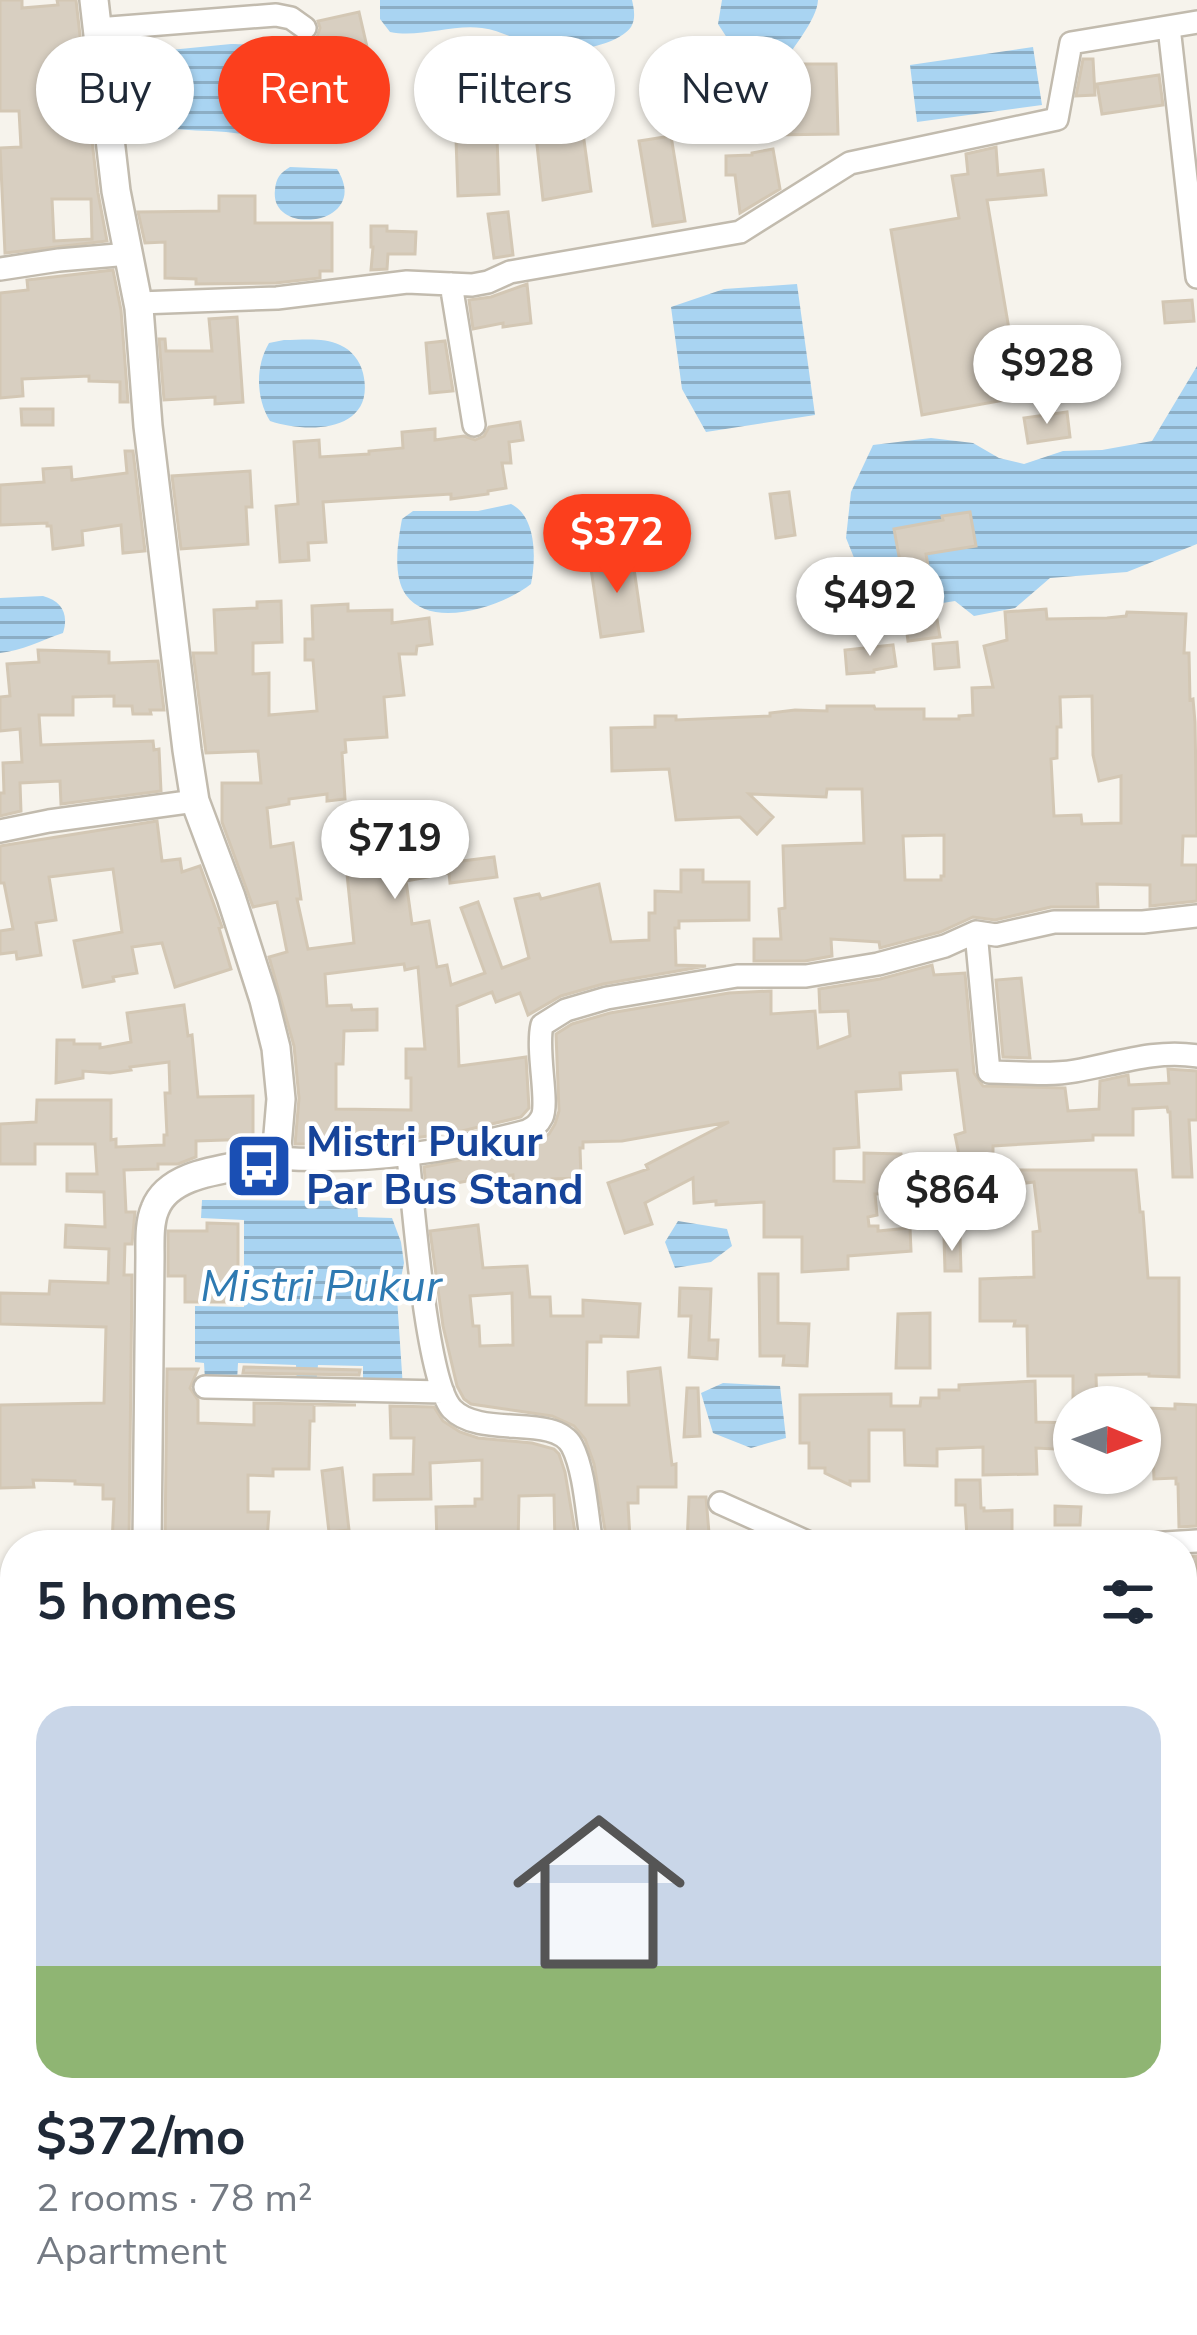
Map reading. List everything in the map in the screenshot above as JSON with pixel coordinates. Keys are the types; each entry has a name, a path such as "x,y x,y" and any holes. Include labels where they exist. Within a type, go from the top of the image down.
{"street":[{"path":"276,1158 281,1099 274,1035 195,801 148,426 139,304 113,170 96,14 276,15 305,28"},
{"path":"139,304 277,298 406,282 488,282 510,272 740,232 850,164 1057,119 1071,44 1197,22"},
{"path":"1169,27 1197,277"},
{"path":"0,269 130,254"},
{"path":"451,284 474,425"},
{"path":"0,831 195,801"},
{"path":"147,1530 150,1257 154,1211 174,1186 276,1158 334,1161 408,1156 527,1131 544,1113 542,1025 566,1010 607,998 737,976 806,976 878,964 945,946 976,932 996,935 1054,922 1143,922 1197,916"},
{"path":"976,932 989,1072 1072,1072 1151,1056 1197,1057"},
{"path":"408,1156 431,1345 443,1392 453,1409 472,1422 564,1437 571,1444 589,1530"},
{"path":"205,1387 443,1392"},
{"path":"720,1503 780,1530"}],"water":[{"path":"380,0 632,0 634,17 631,27 615,39 508,36 482,28 390,32 380,19"},
{"path":"722,0 818,0 802,36 726,36 718,24"},
{"path":"218,45 218,132 194,130 194,48"},
{"path":"1033,47 1042,105 917,122 910,65"},
{"path":"290,167 337,169 344,188 342,203 317,219 287,215 277,205 275,190 279,176"},
{"path":"797,284 815,415 706,432 682,389 671,307 724,289"},
{"path":"327,341 355,356 365,393 350,418 320,427 270,421 262,402 259,372 269,343"},
{"path":"1197,366 1197,544 1127,572 1050,578 1015,608 974,616 955,601 924,606 904,598 870,597 846,538 851,492 873,445 931,438 973,443 999,458 1024,464 1063,451 1152,441"},
{"path":"511,504 530,528 531,584 504,600 450,613 418,606 406,595 398,568 402,519 413,511 478,511"},
{"path":"43,596 62,609 63,633 0,653 0,598"},
{"name":"Mistri Pukur","path":"202,1200 357,1201 358,1217 392,1218 404,1263 397,1298 403,1388 363,1388 363,1366 318,1365 316,1385 297,1384 296,1365 238,1363 237,1381 205,1380 204,1363 195,1362 195,1306 244,1307 244,1220 201,1218"},
{"path":"678,1221 727,1229 732,1246 711,1262 675,1268 665,1242"},
{"path":"723,1383 780,1386 786,1438 751,1448 713,1433 701,1393"}],"building":[{"path":"0,0 22,0 22,8 76,0 80,36 36,36 36,144 92,144 107,241 5,253 0,148 21,147 19,111 0,111","holes":["52,199 91,199 92,239 54,241"]},
{"path":"359,12 365,36 317,36 318,21"},
{"path":"1083,59 1093,59 1095,95 1076,96"},
{"path":"811,64 836,64 838,134 811,134"},
{"path":"1159,75 1163,105 1102,114 1097,84"},
{"path":"456,144 497,144 499,194 458,196"},
{"path":"537,144 585,144 591,191 543,200"},
{"path":"639,144 672,144 685,221 653,226"},
{"path":"996,147 998,175 1043,170 1046,195 987,200 1011,341 1057,334 1061,358 1016,365 1021,397 922,415 891,230 959,218 952,176 968,174 966,154"},
{"path":"773,149 780,189 740,213 735,175 726,175 726,156"},
{"path":"219,196 255,196 255,223 332,223 332,271 320,271 320,278 276,283 196,284 196,279 165,278 165,242 145,243 138,212 219,211"},
{"path":"508,212 513,255 494,258 488,214"},
{"path":"371,226 416,232 415,254 388,254 387,269 371,270"},
{"path":"113,270 128,402 120,402 120,382 89,381 89,376 22,379 23,396 0,398 0,293 28,290 27,280"},
{"path":"527,284 531,323 473,329 469,300"},
{"path":"1192,300 1194,321 1165,323 1163,302"},
{"path":"237,317 243,402 215,404 215,397 164,400 159,339 165,339 166,351 212,351 209,319"},
{"path":"445,341 453,391 430,393 426,343"},
{"path":"21,409 53,409 53,425 22,425"},
{"path":"1067,412 1070,437 1028,443 1024,418"},
{"path":"520,422 523,440 509,442 511,463 502,463 506,488 451,499 451,494 323,502 326,542 308,543 309,560 280,562 276,506 298,504 294,442 319,440 320,457 369,454 403,448 402,432 435,429 435,440 464,436 475,440 489,427"},
{"path":"125,451 133,451 145,551 123,553 121,525 82,531 83,545 53,549 47,523 0,525 0,485 44,482 43,469 71,467 72,480 127,473"},
{"path":"250,471 248,544 181,549 172,476"},
{"path":"789,492 795,535 776,538 770,494"},
{"path":"970,512 976,546 926,554 940,637 908,641 894,529"},
{"path":"632,555 643,631 601,637 590,562"},
{"path":"281,601 282,642 253,643 253,674 269,673 269,715 317,711 313,660 305,660 305,639 313,639 312,606 348,604 348,611 392,610 392,623 429,618 432,644 417,646 416,654 399,654 404,695 384,697 387,737 345,740 345,799 327,801 327,794 289,799 289,804 267,808 271,847 293,843 301,899 297,899 308,949 354,943 347,874 389,866 388,856 453,844 460,845 462,861 494,857 497,877 450,883 449,873 406,881 412,924 429,921 437,967 447,965 451,985 485,973 461,908 478,902 502,968 529,958 515,899 539,894 541,899 599,884 611,942 649,940 655,891 681,892 681,870 703,870 703,882 749,882 749,920 679,921 676,965 706,966 603,984 561,996 528,1015 520,993 496,1002 492,992 457,1006 459,1066 526,1057 529,1108 521,1117 401,1140 295,1144 299,1098 294,1046 269,957 287,952 277,902 253,907 222,822 222,783 261,783 258,751 206,753 193,653 216,653 214,610 257,608 257,602","holes":["404,964 405,970 418,967 425,1049 406,1049 411,1110 336,1109 336,1064 343,1064 344,1031 377,1030 377,1009 327,1006 325,974"]},
{"path":"1046,609 1047,619 1107,618 1127,612 1186,614 1184,653 1189,653 1195,722 1197,836 1183,836 1182,865 1197,865 1197,901 1150,906 1150,885 1097,884 1098,907 1051,907 995,920 973,917 940,932 880,948 879,942 831,939 832,956 754,961 754,939 781,939 783,846 864,843 862,789 827,789 826,797 749,794 773,817 757,834 740,817 676,820 669,769 612,771 611,728 655,727 655,716 676,716 676,720 770,716 795,710 827,711 827,706 924,709 924,719 973,715 972,688 993,687 984,646 1007,640 1005,612","holes":["1092,696 1093,755 1099,781 1121,776 1121,823 1082,824 1081,815 1054,816 1051,759 1057,758 1060,697","944,835 941,880 905,880 903,836"]},
{"path":"957,642 959,667 935,669 933,644"},
{"path":"893,645 896,666 847,674 845,650"},
{"path":"38,650 109,652 109,663 158,661 164,710 133,714 132,706 114,706 114,696 73,697 73,715 39,715 41,745 153,741 154,750 159,749 161,791 61,804 60,781 20,783 21,811 0,816 3,763 22,762 20,729 0,731 0,697 10,696 7,664 39,662"},
{"path":"157,821 162,861 180,859 182,872 200,866 231,969 175,987 162,943 132,947 137,973 83,987 74,941 122,932 113,869 49,877 56,920 36,923 41,955 17,959 16,952 0,954 0,931 13,929 4,883 0,883 0,846"},
{"path":"932,965 934,975 965,973 974,1073 983,1086 1065,1088 1068,1111 1099,1109 1100,1081 1128,1075 1129,1085 1169,1083 1168,1069 1197,1071 1197,1120 1189,1120 1192,1177 1173,1177 1167,1107 1133,1109 1133,1135 993,1146 993,1170 1136,1170 1148,1278 1179,1278 1179,1377 1096,1375 1096,1386 1073,1386 1073,1376 1028,1376 1027,1326 1014,1326 1015,1321 980,1321 980,1279 1034,1277 1033,1232 1040,1231 1034,1182 970,1197 968,1185 933,1189 933,1204 910,1209 909,1193 875,1194 877,1215 868,1217 869,1226 878,1226 878,1231 910,1228 911,1251 848,1256 848,1269 802,1272 802,1237 764,1237 764,1202 694,1203 693,1178 645,1203 652,1224 625,1233 608,1183 648,1169 646,1165 729,1122 622,1141 583,1142 581,1178 552,1179 553,1191 514,1196 513,1175 426,1189 424,1167 531,1146 549,1134 559,1111 556,1034 572,1024 729,993 771,991 771,1014 815,1011 818,1048 850,1036 848,1011 820,1012 819,989","holes":["957,1070 965,1132 955,1135 959,1155 902,1162 901,1154 864,1153 864,1182 834,1181 834,1149 859,1147 856,1092 901,1089 900,1073"]},
{"path":"1021,978 1030,1058 1003,1057 996,980"},
{"path":"184,1005 198,1097 253,1096 253,1139 196,1141 196,1157 178,1164 158,1164 158,1169 124,1170 126,1212 135,1212 132,1244 125,1244 124,1275 132,1275 129,1530 113,1530 114,1499 103,1499 103,1485 33,1480 34,1487 0,1488 0,1405 104,1403 106,1327 0,1324 0,1293 49,1294 50,1281 108,1283 109,1249 65,1247 66,1225 105,1227 104,1192 67,1191 67,1174 97,1174 95,1144 35,1144 35,1164 0,1164 0,1124 36,1122 37,1100 111,1100 111,1140 116,1139 116,1147 164,1145 169,1062 110,1073 83,1071 83,1078 56,1083 57,1040 100,1044 100,1048 131,1042 127,1013"},
{"path":"207,1223 238,1224 238,1302 185,1302 185,1276 168,1276 168,1231 207,1231"},
{"path":"478,1225 483,1268 527,1266 530,1297 550,1297 551,1316 583,1316 583,1300 640,1304 638,1337 601,1336 601,1342 587,1342 586,1405 629,1405 628,1372 660,1368 676,1487 638,1487 638,1503 628,1503 629,1530 605,1530 585,1439 574,1426 552,1416 464,1399 443,1326 430,1231","holes":["512,1293 513,1345 480,1346 470,1296"]},
{"path":"944,1237 960,1237 961,1271 945,1271"},
{"path":"759,1274 778,1274 778,1323 809,1324 807,1366 783,1365 784,1356 760,1356"},
{"path":"680,1288 711,1289 709,1340 718,1340 717,1359 689,1357 691,1316 679,1316"},
{"path":"930,1313 930,1368 896,1368 898,1314"},
{"path":"244,1367 360,1370 359,1375 243,1373"},
{"path":"167,1369 198,1369 190,1388 198,1400 198,1423 254,1425 254,1403 356,1405 314,1405 309,1469 248,1475 248,1512 269,1512 268,1530 165,1530"},
{"path":"1035,1381 1036,1422 1053,1422 1053,1449 1036,1448 1037,1474 983,1475 983,1447 937,1449 937,1466 905,1465 904,1430 869,1430 869,1481 850,1481 850,1485 825,1473 825,1468 809,1468 809,1443 800,1443 800,1395 891,1394 891,1406 920,1406 921,1398 939,1398 939,1390 959,1390 959,1385"},
{"path":"687,1388 698,1388 700,1436 684,1437"},
{"path":"1175,1404 1197,1405 1197,1526 1179,1527 1176,1478 1161,1479 1161,1409 1175,1409"},
{"path":"390,1406 434,1407 443,1421 460,1432 554,1449 565,1472 575,1530 555,1530 554,1495 519,1496 518,1530 437,1530 436,1507 475,1506 475,1499 482,1499 482,1460 430,1463 431,1499 374,1500 374,1475 413,1474 414,1438 391,1438"},
{"path":"342,1468 349,1530 329,1530 322,1471"},
{"path":"956,1480 980,1480 981,1508 1012,1510 1012,1530 967,1530 965,1505 956,1505"},
{"path":"689,1497 706,1497 709,1530 688,1530"},
{"path":"1055,1506 1081,1507 1080,1525 1055,1525"}],"place":[{"name":"Mistri Pukur Par Bus Stand","path":"259,1166"}]}
